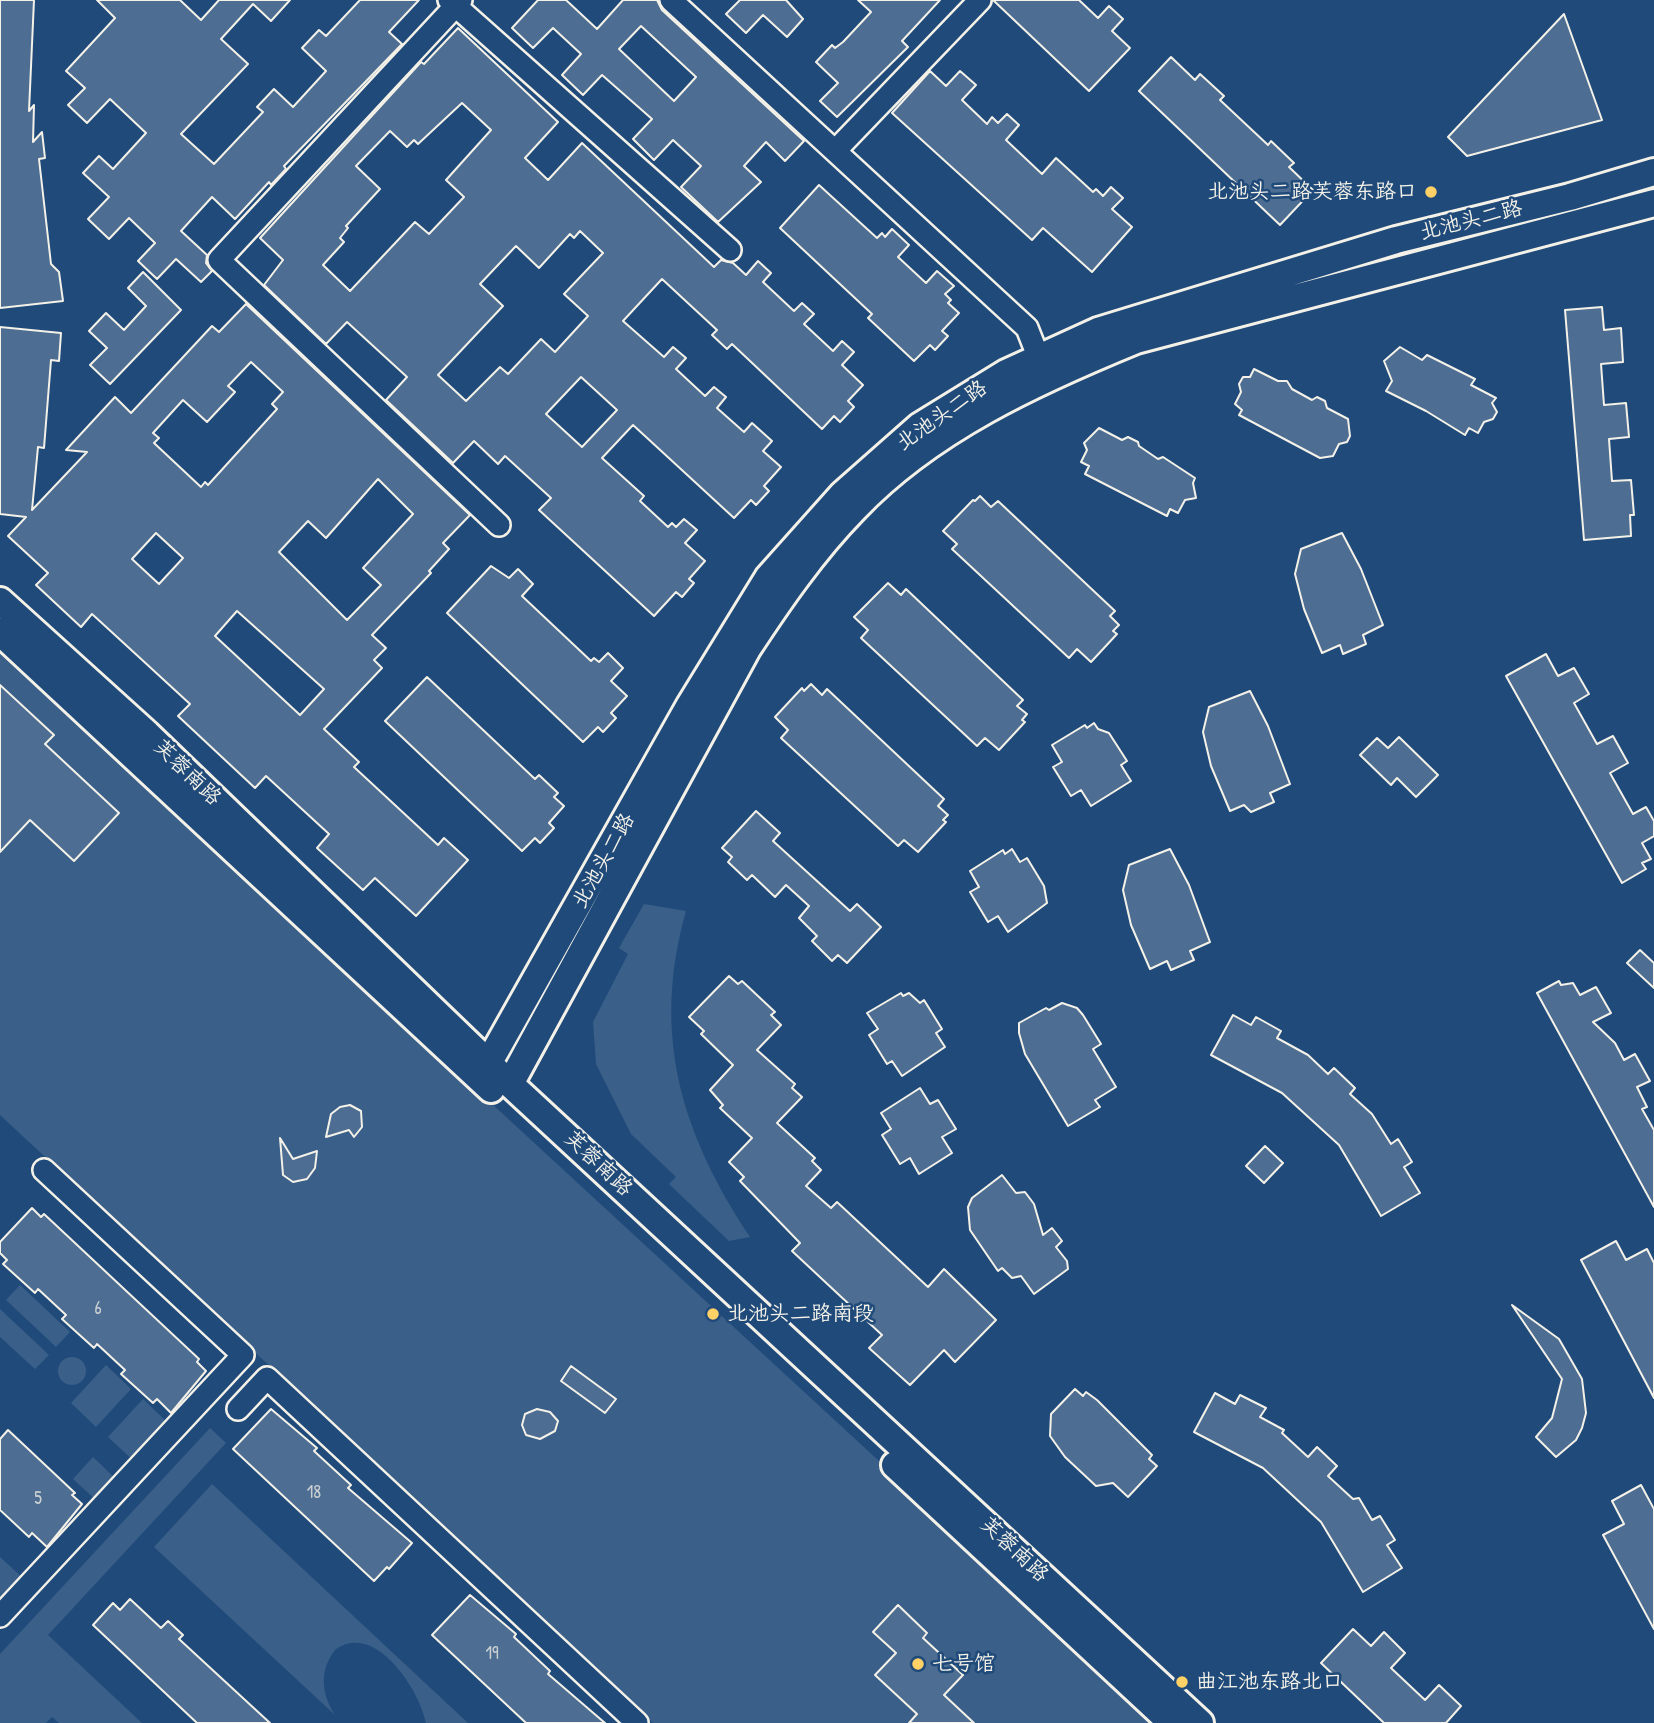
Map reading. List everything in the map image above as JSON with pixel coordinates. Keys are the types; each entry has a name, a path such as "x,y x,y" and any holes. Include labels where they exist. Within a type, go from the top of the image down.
{"main road":[{"name":"北池头二路","path":"489,1062 690,705 768,578 843,494 920,426 1038,356 1098,331 1383,244 1570,197 1654,172"},
{"name":"北池头二路","path":"510,1084 747,649 780,598 846,518 903,467 954,429 1010,397 1136,340 1654,203"},
{"name":"芙蓉南路","path":"0,601 147,734 510,1084 1200,1723"},
{"name":"芙蓉南路","path":"0,632 1172,1723"}],"street":[{"path":"671,0 1027,328 1038,356"},
{"path":"836,150 980,0"},
{"path":"499,525 219,260 455,2 730,250"},
{"path":"0,1616 243,1355 44,1170"},
{"path":"238,1409 267,1378 637,1723"}],"shaded area":[{"path":"0,650 1163,1723 653,1723 0,1115"},
{"path":"644,904 686,911 676,956 672,999 673,1041 679,1081 690,1121 706,1159 750,1237 729,1241 669,1184 676,1177 631,1134 596,1064 593,1022 628,954 619,948"},
{"path":"20,1285 70,1332 56,1347 6,1300"},
{"path":"0,1309 49,1355 35,1369 0,1337"},
{"path":"72,1357 82,1361 86,1371 82,1381 72,1385 62,1381 58,1371 62,1361"},
{"path":"106,1365 131,1389 96,1427 71,1403"},
{"path":"143,1399 171,1426 136,1463 108,1437"},
{"path":"210,1428 226,1443 48,1635 142,1723 59,1723 52,1717 46,1723 0,1723 0,1654"},
{"path":"93,1457 118,1481 98,1502 73,1479"},
{"path":"212,1484 468,1723 426,1723 415,1694 394,1664 366,1645 351,1643 336,1649 325,1673 327,1699 335,1715 154,1547"},
{"path":"0,1557 25,1580 5,1601 0,1596"}],"building":[{"path":"0,0 34,0 29,111 34,105 33,142 42,132 45,158 39,159 51,264 59,272 63,301 0,308"},
{"path":"97,0 180,0 201,20 219,0 290,0 271,21 253,4 221,39 248,64 181,134 214,164 263,112 257,107 274,89 293,107 326,71 302,48 319,30 326,36 360,0 419,0 389,32 402,44 284,166 286,169 271,185 269,182 235,219 212,197 181,231 207,255 206,263 212,271 201,282 176,259 157,279 138,261 155,243 129,218 109,239 88,219 109,197 83,173 99,156 113,169 146,133 110,99 87,123 68,105 85,88 66,71 115,18"},
{"path":"538,0 566,0 597,29 623,0 657,0 662,10 804,141 785,161 766,142 744,166 761,182 718,222 681,187 701,166 673,140 654,160 633,139 652,119 602,75 583,95 562,75 581,54 553,28 533,48 512,28","holes":["641,26 696,77 674,101 619,49"]},
{"path":"740,0 786,0 803,19 787,37 763,15 746,33 726,14"},
{"path":"858,0 940,0 902,41 908,47 837,117 820,101 838,83 816,62 832,45 835,48 843,42 871,12"},
{"path":"993,0 1079,0 1098,18 1109,6 1123,19 1112,31 1130,48 1089,91"},
{"path":"1564,14 1602,120 1467,156 1448,137"},
{"path":"458,28 558,122 525,158 548,180 582,143 714,267 721,260 733,263 746,275 758,261 771,273 763,282 794,311 802,303 814,314 804,324 833,351 842,341 854,352 842,365 863,385 848,401 854,407 840,422 834,416 822,429 732,344 727,349 712,335 717,330 662,279 623,321 664,357 673,347 686,358 676,369 705,396 714,387 726,397 717,408 744,432 752,423 772,441 763,451 781,467 764,486 769,491 756,505 751,500 734,518 633,425 602,458 644,496 640,501 668,527 672,523 676,527 684,519 697,530 685,543 705,561 689,579 694,583 682,597 676,592 654,616 539,510 551,498 505,456 498,464 474,441 453,463 386,400 407,377 347,322 326,344 264,285 283,260 260,238 421,62 424,64","holes":["462,103 491,130 446,180 464,197 429,234 415,222 350,291 323,265 344,242 340,238 348,228 346,226 380,189 356,166 390,131 407,147 414,140 418,144","580,231 603,253 564,294 588,316 555,352 541,339 508,374 500,367 466,401 438,375 503,306 480,284 516,246 539,268 570,234 574,238","581,377 617,410 582,447 546,414"]},
{"path":"1171,57 1195,80 1200,74 1224,96 1220,100 1268,145 1271,141 1294,163 1289,167 1313,190 1280,225 1139,91"},
{"path":"930,71 946,86 960,71 976,85 962,100 987,124 992,117 998,123 1007,114 1019,125 1006,140 1042,174 1056,158 1093,192 1096,189 1103,196 1111,187 1123,198 1112,209 1132,227 1092,272 1043,228 1032,240 892,113"},
{"path":"819,185 877,238 882,233 885,237 892,229 909,245 898,257 926,283 937,271 954,286 945,294 951,300 948,303 959,313 942,331 948,336 935,350 930,345 914,361 868,318 872,314 780,228"},
{"path":"143,272 181,310 110,384 90,365 107,348 89,331 106,313 124,330 146,306 128,288"},
{"path":"246,304 470,515 443,543 449,549 429,571 431,573 372,635 386,648 374,660 382,668 324,729 359,762 354,767 438,845 444,838 468,860 416,916 375,878 363,890 317,848 329,834 266,776 255,788 178,716 190,704 92,614 81,627 36,585 48,573 8,536 26,517 0,514 0,327 61,333 59,361 51,360 44,448 38,447 32,510 87,452 66,450 115,397 131,413 212,326 219,332","holes":["251,362 283,392 272,404 277,409 208,485 205,482 201,487 154,443 159,438 153,433 183,400 207,422 235,392 228,386","378,479 413,514 363,568 381,585 347,620 279,552 308,521 326,538","156,533 183,558 159,584 132,559","237,611 324,689 300,715 215,636"]},
{"path":"1602,307 1604,330 1621,328 1623,362 1601,364 1604,405 1626,403 1629,437 1609,439 1612,481 1631,480 1634,515 1630,515 1631,536 1584,540 1565,310"},
{"path":"1400,347 1422,360 1427,355 1475,379 1471,385 1496,398 1492,403 1497,412 1493,419 1484,422 1478,433 1469,428 1465,435 1386,391 1392,381 1384,361"},
{"path":"1254,369 1278,381 1287,381 1292,389 1312,400 1317,397 1325,401 1327,408 1348,419 1350,436 1347,442 1339,444 1333,456 1320,458 1239,415 1242,410 1235,404 1241,392 1239,384 1243,377 1250,377"},
{"path":"1099,428 1122,440 1128,437 1138,442 1139,446 1158,459 1163,457 1195,478 1193,483 1196,498 1185,500 1178,513 1170,509 1167,516 1085,474 1089,466 1081,462 1087,450 1084,443"},
{"path":"980,496 991,507 998,501 1115,611 1110,616 1119,625 1113,631 1117,634 1091,662 1077,649 1069,658 952,549 957,544 943,531"},
{"path":"1342,533 1361,569 1383,625 1363,635 1366,644 1343,654 1340,645 1322,653 1304,609 1295,574 1301,549"},
{"path":"491,566 509,578 518,569 533,584 522,596 591,661 594,658 599,662 608,653 623,668 611,681 627,696 611,713 616,718 603,732 598,727 583,742 447,613"},
{"path":"888,583 901,595 906,589 1023,700 1017,706 1027,714 1022,720 1025,722 999,750 985,738 977,746 861,638 868,630 854,617"},
{"path":"1546,654 1558,676 1574,668 1589,694 1574,703 1597,744 1613,736 1628,763 1610,773 1633,814 1646,807 1654,821 1654,836 1642,843 1651,859 1642,863 1646,869 1622,883 1506,676"},
{"path":"427,677 535,779 539,775 558,793 554,797 564,806 549,823 554,828 540,843 535,838 522,851 385,721"},
{"path":"811,684 822,695 827,689 944,799 938,806 948,815 943,820 946,822 918,852 904,840 898,846 781,738 788,730 775,717 802,688 804,691"},
{"path":"0,685 54,735 45,744 119,813 74,861 30,820 0,852"},
{"path":"1250,691 1268,726 1290,784 1270,793 1274,802 1251,812 1244,805 1230,811 1211,766 1203,732 1209,707"},
{"path":"1094,723 1098,729 1109,733 1127,761 1121,765 1131,781 1091,806 1081,790 1071,796 1053,767 1062,762 1052,745 1085,725 1087,728"},
{"path":"1399,737 1438,775 1416,797 1397,778 1391,785 1360,755 1377,738 1388,748"},
{"path":"756,811 780,833 773,841 850,911 857,904 881,927 847,963 838,955 832,961 812,941 817,936 799,918 809,906 786,885 775,897 752,875 747,880 728,862 732,857 722,848"},
{"path":"1012,849 1020,862 1027,858 1044,886 1047,903 1008,932 998,916 988,922 970,892 979,887 970,871 1003,850 1005,854"},
{"path":"1170,849 1189,885 1210,942 1190,951 1194,960 1171,970 1167,961 1150,969 1131,925 1123,890 1129,865"},
{"path":"1640,950 1654,963 1654,988 1627,963"},
{"path":"729,976 738,984 742,981 775,1012 771,1015 781,1025 757,1050 795,1084 792,1088 802,1097 777,1123 815,1158 812,1161 821,1170 806,1186 831,1208 837,1202 928,1287 944,1269 996,1320 955,1362 944,1350 910,1385 869,1348 882,1335 792,1251 800,1243 740,1181 744,1177 729,1162 752,1138 720,1108 723,1105 710,1090 733,1065 701,1034 704,1031 689,1017"},
{"path":"1559,981 1561,985 1573,983 1580,995 1596,987 1611,1013 1593,1022 1615,1043 1624,1060 1635,1054 1650,1081 1637,1087 1647,1107 1642,1109 1654,1130 1654,1207 1537,993"},
{"path":"901,993 903,996 909,993 920,1003 924,1000 942,1029 936,1033 945,1047 902,1076 892,1061 887,1064 869,1035 878,1029 867,1013"},
{"path":"1062,1003 1077,1008 1083,1015 1101,1044 1093,1049 1116,1087 1095,1100 1100,1107 1068,1126 1025,1054 1019,1033 1019,1023 1046,1008 1049,1010"},
{"path":"1233,1015 1251,1025 1256,1017 1281,1031 1277,1038 1308,1055 1328,1074 1334,1068 1355,1088 1350,1094 1372,1114 1391,1144 1398,1139 1412,1162 1404,1167 1420,1193 1381,1216 1339,1145 1282,1093 1211,1055"},
{"path":"920,1088 930,1104 938,1100 956,1129 942,1137 952,1153 919,1174 910,1158 900,1164 882,1135 891,1129 881,1113"},
{"path":"350,1105 361,1111 362,1127 354,1137 349,1130 326,1137 331,1114 340,1107"},
{"path":"280,1138 293,1159 317,1151 315,1168 307,1179 293,1182 283,1175"},
{"path":"1265,1146 1283,1163 1264,1183 1246,1166"},
{"path":"1002,1175 1016,1193 1025,1192 1034,1204 1043,1235 1052,1228 1062,1241 1056,1247 1067,1261 1068,1269 1034,1294 1021,1276 1012,1278 1002,1268 998,1271 970,1230 968,1207 972,1198"},
{"path":"32,1208 41,1217 44,1214 199,1359 197,1362 206,1371 171,1413 157,1399 153,1403 121,1374 125,1370 97,1344 94,1348 62,1319 66,1315 38,1289 35,1293 3,1264 7,1260 0,1253 0,1242"},
{"path":"1616,1241 1626,1260 1647,1249 1654,1263 1654,1398 1581,1260"},
{"path":"1512,1305 1559,1339 1582,1379 1586,1413 1582,1428 1576,1440 1556,1457 1536,1437 1552,1418 1562,1379"},
{"path":"571,1366 616,1399 605,1413 561,1381"},
{"path":"1075,1389 1083,1396 1086,1392 1097,1400 1152,1455 1149,1459 1157,1466 1128,1497 1113,1483 1096,1486 1065,1457 1050,1436 1051,1414"},
{"path":"1215,1393 1235,1404 1240,1395 1266,1408 1260,1417 1284,1430 1282,1433 1308,1457 1317,1447 1337,1466 1328,1476 1353,1499 1359,1498 1372,1520 1380,1516 1395,1540 1387,1545 1402,1568 1363,1592 1321,1522 1263,1468 1194,1432"},
{"path":"271,1409 317,1448 314,1451 351,1485 348,1488 412,1543 389,1569 387,1567 374,1581 233,1449"},
{"path":"537,1409 550,1412 558,1421 555,1431 540,1439 526,1435 522,1425 525,1414"},
{"path":"8,1430 75,1493 72,1495 82,1504 47,1547 32,1533 29,1537 0,1510 0,1439"},
{"path":"1641,1485 1654,1509 1654,1629 1603,1535 1624,1524 1612,1501"},
{"path":"470,1595 516,1634 514,1637 550,1671 548,1674 605,1723 526,1723 432,1635"},
{"path":"130,1599 161,1628 168,1621 183,1635 179,1639 270,1723 197,1723 93,1625 113,1603 120,1610"},
{"name":"七号馆","path":"898,1605 927,1633 923,1638 963,1675 944,1695 974,1723 909,1723 917,1714 875,1675 896,1653 873,1632"},
{"path":"1353,1629 1371,1646 1384,1632 1405,1653 1391,1668 1425,1700 1439,1685 1461,1706 1446,1723 1384,1723 1321,1663"}],"place":[{"name":"北池头二路芙蓉东路口","path":"1431,192"},
{"name":"北池头二路南段","path":"713,1314"},
{"name":"七号馆","path":"918,1664"},
{"name":"曲江池东路北口","path":"1182,1682"}]}
